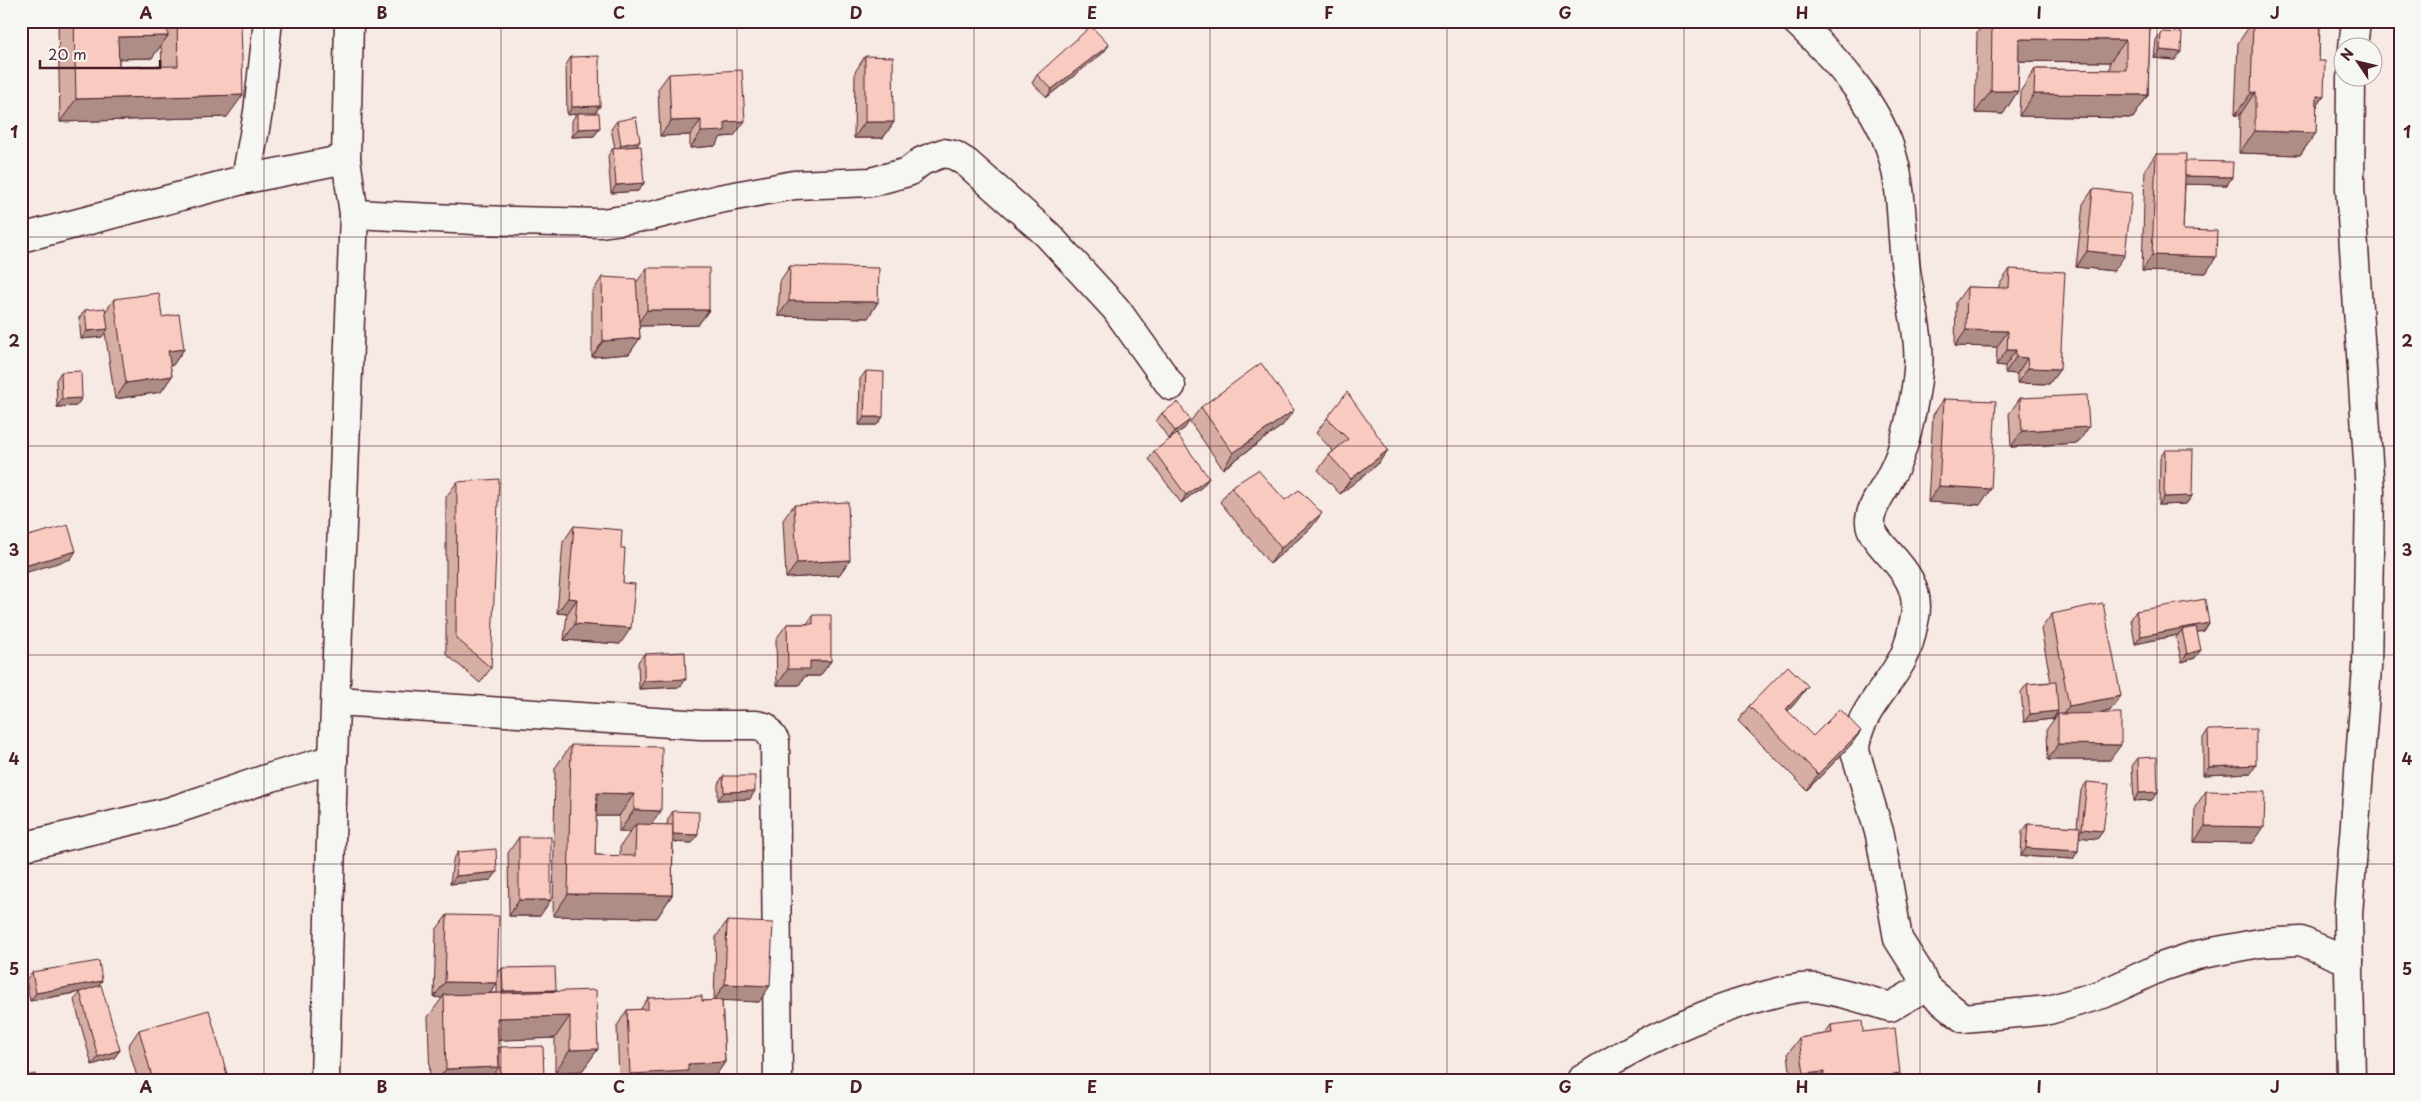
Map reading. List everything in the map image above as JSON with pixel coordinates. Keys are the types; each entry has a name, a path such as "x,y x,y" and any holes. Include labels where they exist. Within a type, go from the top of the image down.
{"street":[{"path":"246,179 258,112 268,21"},
{"path":"325,1080 333,759 337,701 354,214 346,159 349,21"},
{"path":"1796,21 1838,66 1870,108 1882,130 1893,157 1898,184 1905,266 1918,345 1918,370 1902,448 1892,474 1872,511 1870,520 1872,531 1879,542 1890,553 1911,582 1915,596 1916,613 1904,656 1859,726 1855,739 1855,751 1880,835 1898,939 1919,972 1925,987 1964,1018 2006,1016 2049,1010 2103,994 2161,967 2197,955 2260,943 2301,941 2349,961"},
{"path":"1809,21 1817,23 1818,21"},
{"path":"2355,38 2356,21"},
{"path":"2351,88 2350,187 2370,491 2367,668 2348,914 2351,1080"},
{"path":"354,214 474,220 601,222 651,216 719,199 794,185 872,182 908,172 922,160 943,152 954,155 967,163 1047,234 1116,309 1171,386"},
{"path":"21,238 246,179 346,159"},
{"path":"337,701 701,725 756,725 765,727 775,741 778,1080"},
{"path":"21,847 171,811 272,776 333,759"},
{"path":"1581,1080 1616,1057 1658,1034 1739,1003 1792,988 1816,988 1890,1007 1925,987"}],"building":[{"path":"74,21 167,21 168,36 118,37 119,67 178,66 177,21 241,22 243,95 76,99"},
{"path":"1992,21 2150,21 2148,95 2034,94 2035,69 2126,70 2126,40 2019,39 2018,91 1991,91"},
{"path":"2253,21 2320,22 2319,61 2325,61 2324,96 2317,96 2316,133 2255,131 2255,92 2251,93"},
{"path":"1091,26 1109,45 1052,89 1037,75"},
{"path":"2161,32 2182,33 2181,52 2160,50"},
{"path":"599,56 600,106 572,107 571,57"},
{"path":"865,56 893,57 894,122 865,122"},
{"path":"742,70 745,121 725,122 725,131 701,132 701,120 671,121 669,74"},
{"path":"578,113 599,113 600,128 578,129"},
{"path":"636,117 640,141 621,145 617,121"},
{"path":"641,146 644,183 616,185 613,148"},
{"path":"2156,154 2186,154 2183,230 2217,231 2216,257 2152,255"},
{"path":"2185,161 2233,162 2232,177 2185,176"},
{"path":"2093,189 2132,193 2125,255 2087,251"},
{"path":"790,266 879,268 878,302 789,301"},
{"path":"647,268 709,268 709,310 647,310"},
{"path":"2010,269 2065,272 2060,369 2028,368 2027,358 2016,357 2016,350 2007,350 2008,331 1966,330 1967,287 2009,288"},
{"path":"602,277 636,279 640,338 603,341"},
{"path":"159,293 162,317 179,314 184,349 168,351 172,376 126,383 114,299"},
{"path":"105,308 108,329 87,331 85,310"},
{"path":"1261,363 1294,410 1233,453 1201,407"},
{"path":"81,371 82,398 62,399 61,372"},
{"path":"866,371 884,372 883,417 864,417"},
{"path":"1347,392 1388,450 1351,479 1329,455 1348,439 1327,418"},
{"path":"2087,395 2089,427 2022,431 2020,398"},
{"path":"1944,399 1996,401 1991,489 1939,486"},
{"path":"1178,402 1190,420 1175,431 1162,413"},
{"path":"1177,434 1209,478 1186,495 1154,451"},
{"path":"2165,450 2193,450 2192,496 2164,497"},
{"path":"1258,470 1285,500 1299,490 1322,513 1281,548 1231,487"},
{"path":"499,479 491,668 456,638 457,482"},
{"path":"848,502 850,560 797,563 794,505"},
{"path":"68,525 76,551 21,567 21,538"},
{"path":"574,526 622,530 621,548 625,548 623,583 635,584 631,628 575,624 577,599 568,598"},
{"path":"2205,599 2209,623 2141,636 2136,611"},
{"path":"2103,603 2121,696 2069,706 2052,614"},
{"path":"813,615 831,615 831,661 810,661 810,669 788,669 787,624 813,624"},
{"path":"2196,627 2201,650 2187,654 2182,630"},
{"path":"685,652 686,679 644,681 644,654"},
{"path":"1788,666 1808,686 1786,709 1813,736 1840,709 1861,731 1818,774 1749,706"},
{"path":"2056,682 2058,711 2030,714 2027,684"},
{"path":"2121,713 2121,745 2058,744 2058,714"},
{"path":"2256,729 2256,765 2209,767 2208,730"},
{"path":"571,745 662,747 661,811 634,810 634,794 597,793 595,855 635,856 636,824 673,825 672,895 568,894"},
{"path":"2157,757 2158,792 2139,793 2138,758"},
{"path":"723,776 755,776 755,791 724,792"},
{"path":"2087,782 2109,784 2103,831 2082,829"},
{"path":"2206,791 2265,792 2264,827 2205,826"},
{"path":"673,811 699,812 698,835 673,834"},
{"path":"2028,824 2080,827 2078,851 2026,848"},
{"path":"519,837 551,837 551,900 519,900"},
{"path":"496,849 497,872 456,876 458,852"},
{"path":"447,915 499,916 497,983 445,982"},
{"path":"727,921 773,923 770,986 725,984"},
{"path":"99,961 102,981 36,993 32,972"},
{"path":"555,967 556,990 503,991 502,968"},
{"path":"101,985 120,1050 98,1057 80,992"},
{"path":"596,990 598,1049 570,1050 570,1016 497,1018 499,1067 446,1069 444,995"},
{"path":"702,996 702,1001 722,1000 725,1062 688,1064 688,1071 630,1074 627,1010 648,1009 648,998"},
{"path":"209,1010 228,1078 223,1080 153,1080 139,1030"},
{"path":"1862,1021 1863,1032 1895,1028 1900,1074 1862,1080 1824,1080 1824,1072 1804,1074 1799,1038 1832,1033 1831,1025"},
{"path":"543,1046 544,1080 500,1080 500,1047"},
{"path":"35,1074 37,1080 21,1080 21,1077"},
{"path":"1614,1076 1615,1080 1600,1080"}]}
